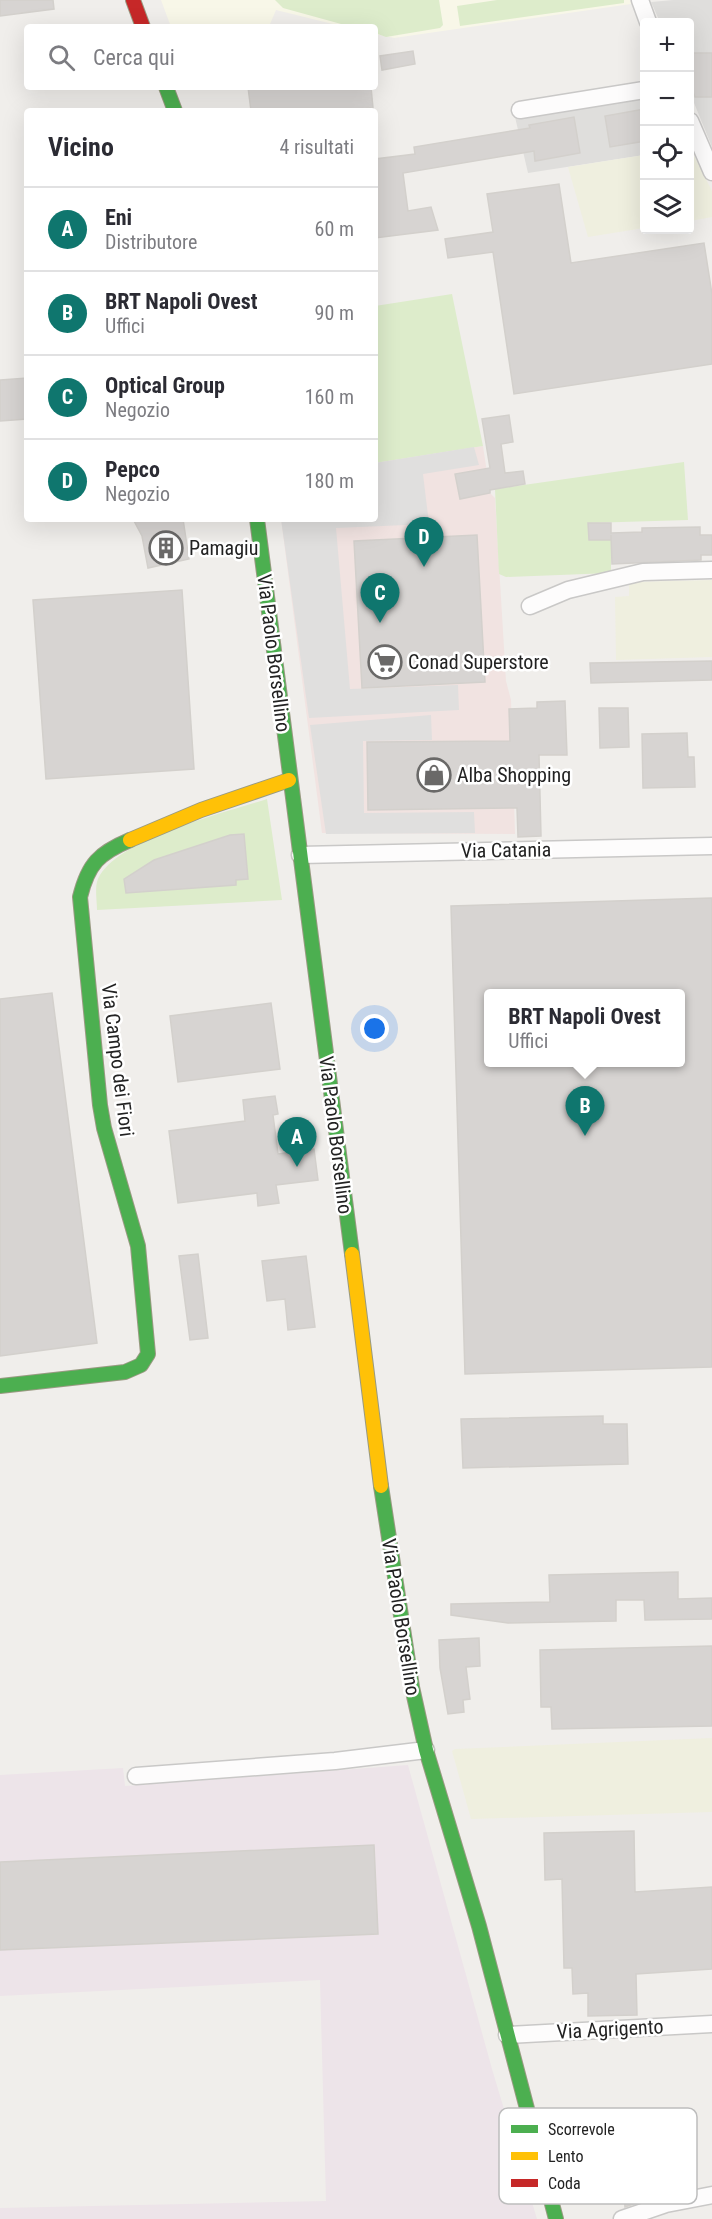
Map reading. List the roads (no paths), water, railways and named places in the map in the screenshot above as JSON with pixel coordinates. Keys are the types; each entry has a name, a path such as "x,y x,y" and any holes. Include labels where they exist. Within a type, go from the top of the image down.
{"main road":[{"path":"133,0 142,24"},
{"path":"167,90 174,108"},
{"name":"Via Paolo Borsellino","path":"257,522 387,1529 412,1687 426,1750 478,1926 526,2108"},
{"name":"Via Campo dei Fiori","path":"0,1386 125,1372 141,1366 148,1356 138,1246 104,1128 100,1105 80,897 85,878 98,858 113,847 173,821 289,780"},
{"name":"Via Paolo Borsellino","path":"552,2204 556,2219"}],"street":[{"path":"640,0 647,18"},
{"path":"520,110 640,91"},
{"path":"692,126 712,172"},
{"path":"530,606 568,590 643,572 712,570"},
{"name":"Via Catania","path":"300,855 712,846"},
{"path":"136,1776 335,1761 426,1750"},
{"name":"Via Agrigento","path":"507,2035 712,2024"},
{"path":"697,2198 712,2195"},
{"path":"622,2219 666,2204"}],"place":[{"name":"Pamagiu","path":"166,548"},
{"name":"Pepco","path":"424,567"},
{"name":"Optical Group","path":"380,623"},
{"name":"Conad Superstore","path":"385,662"},
{"name":"Alba Shopping","path":"434,775"},
{"name":"BRT Napoli Ovest","path":"585,1136"},
{"name":"Eni","path":"297,1167"}]}
